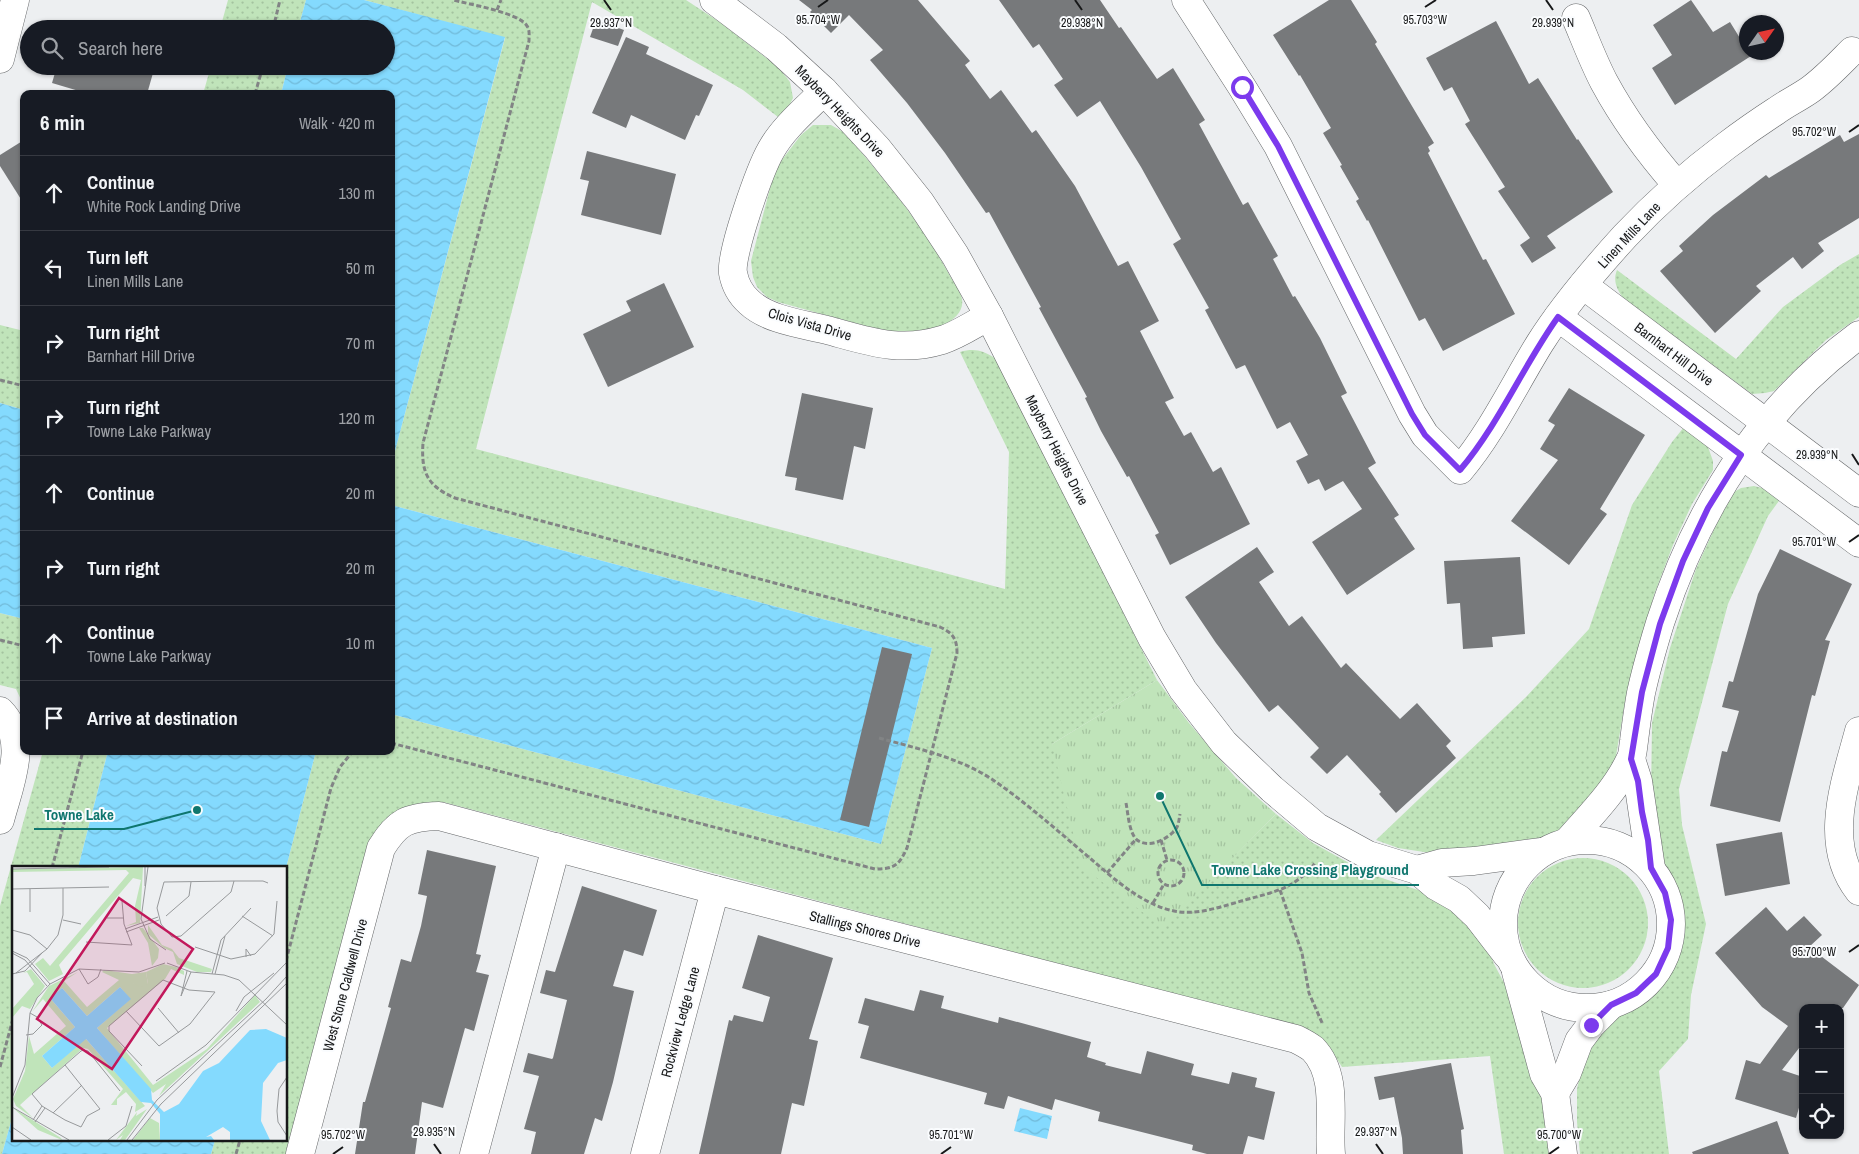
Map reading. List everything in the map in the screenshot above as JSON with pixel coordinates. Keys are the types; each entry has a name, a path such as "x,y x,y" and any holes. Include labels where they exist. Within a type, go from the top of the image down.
{"street":[{"path":"0,59 15,0"},
{"name":"Mayberry Heights Drive","path":"714,0 776,47 824,90 877,148 920,202 955,255 989,316 1152,638 1182,690 1224,743 1272,789 1317,827 1368,855 1418,870 1436,886 1459,899 1477,916 1512,962"},
{"name":"Linen Mills Lane","path":"1186,0 1278,146 1416,421 1425,435 1460,470 1481,442 1558,317 1625,236 1677,185 1726,146 1811,89 1852,51"},
{"path":"1576,18 1603,80 1628,122 1656,161 1677,185"},
{"name":"Clois Vista Drive","path":"824,90 786,130 771,149 761,173 734,255 733,271 738,290 749,303 770,315 882,345 913,346 943,339 989,316"},
{"name":"Barnhart Hill Drive","path":"1583,285 1859,493"},
{"path":"1558,317 1859,543"},
{"path":"1568,841 1606,799 1631,759 1642,692 1660,624 1687,552 1708,508 1741,455 1765,423 1800,385 1859,335"},
{"path":"0,820 16,752 15,736 4,715"},
{"path":"1855,885 1838,841 1841,800 1859,731"},
{"path":"1631,759 1638,781 1651,868"},
{"name":"Stallings Shores Drive","path":"402,823 418,817 439,816 715,890 1296,1039 1312,1049 1322,1061 1328,1076 1331,1154"},
{"name":"West Stone Caldwell Drive","path":"300,1154 381,848 390,833 402,823"},
{"path":"1418,870 1442,863 1474,861 1540,852 1568,841 1598,840 1627,849 1651,868 1665,893 1671,920 1668,948 1656,974 1636,993 1611,1005 1584,1009 1558,1004 1534,990 1512,962"},
{"path":"474,1154 556,847"},
{"path":"1540,852 1514,880 1502,916 1512,962 1544,1074 1555,1093 1563,1154"},
{"name":"Rockview Ledge Lane","path":"645,1154 715,890"},
{"path":"1555,1093 1567,1072 1579,1042 1591,1025 1611,1005"}],"path":[{"path":"274,20 280,0"},
{"path":"395,744 875,869 890,869 901,861 907,848 957,653 957,644 949,631 928,623 455,498 436,488 425,473 423,442 529,41 529,32 526,24 518,18 497,10 453,0"},
{"path":"497,10 501,0"},
{"path":"257,90 261,75"},
{"path":"0,380 20,385"},
{"path":"0,640 20,645"},
{"path":"879,738 931,753 977,770 996,782 1107,873 1153,903 1174,911 1188,912 1215,908 1280,890 1297,882 1316,862"},
{"path":"53,866 82,755"},
{"path":"288,953 331,788 340,767 350,755"},
{"path":"1126,802 1132,831 1136,839 1143,843 1161,840 1175,830 1179,824 1180,814"},
{"path":"1107,873 1136,839"},
{"path":"1161,840 1167,860"},
{"path":"1167,860 1173,860 1180,864 1184,872 1184,878 1179,884 1172,886 1164,884 1159,879 1157,871 1161,863 1167,860"},
{"path":"1153,903 1164,884"},
{"path":"1280,890 1302,953 1309,993 1325,1029"},
{"path":"0,1067 12,1022"}],"green space":[{"path":"228,0 306,0 300,20 222,20"},
{"path":"364,0 686,0 721,23 779,68 790,82 793,98 788,108 778,117 743,90 592,2 476,449 1005,589 1009,452 960,352 978,351 996,359 1157,680 1052,744 1164,927 1276,814 1313,843 1367,873 1433,895 1483,936 1494,964 1509,992 1544,1101 1551,1154 1504,1154 1490,1056 1342,1067 1329,1047 1312,1034 1287,1024 443,802 417,805 399,810 384,822 369,843 286,1154 211,1154 214,1142 288,1142 287,866 315,755 395,755 395,715 881,844 932,648 395,506 395,451 505,38"},
{"path":"208,75 286,75 282,90 204,90"},
{"path":"813,125 831,125 845,133 888,184 914,219 959,290 962,307 958,315 951,321 933,329 915,333 886,330 778,302 767,297 757,287 753,277 751,261 773,177 781,161 801,135"},
{"path":"1859,254 1859,317 1826,340 1774,391 1765,393 1752,394 1623,298 1615,281 1617,270 1736,359 1783,307 1840,265"},
{"path":"0,325 20,330 20,409 0,403"},
{"path":"1684,427 1708,447 1713,461 1713,470 1692,504 1673,545 1654,595 1625,702 1614,768 1577,820 1533,841 1451,854 1398,848 1376,840 1526,697 1589,629 1632,505 1672,442"},
{"path":"1754,486 1766,489 1781,498 1768,516 1728,604 1679,789 1682,825 1706,924 1691,995 1688,1039 1659,1071 1669,1154 1580,1154 1577,1122 1577,1089 1584,1059 1595,1037 1612,1019 1640,1001 1660,981 1673,961 1680,933 1678,906 1655,833 1651,797 1652,723 1670,648 1696,569 1717,523 1734,492 1741,488"},
{"path":"0,613 20,618 20,698 16,689 0,685"},
{"path":"1157,680 1189,723 1236,778 1276,814 1164,928 1081,866 1052,744"},
{"path":"42,755 107,755 79,866 12,866 12,1118 2,1154 0,1154 0,906"},
{"path":"1583,858 1596,859 1608,863 1629,877 1643,898 1647,910 1647,936 1643,948 1629,969 1608,983 1596,987 1583,988 1570,987 1558,983 1537,969 1523,948 1519,936 1518,923 1519,910 1523,898 1537,877 1558,863 1570,859"}],"water":[{"path":"306,0 364,0 505,37 395,451 395,90 282,90 286,75 395,75 395,20 300,20"},
{"path":"0,403 20,409 20,618 0,613"},
{"path":"395,506 932,648 881,844 395,715"},
{"path":"107,755 315,755 287,866 79,866"},
{"path":"1020,1108 1052,1116 1047,1139 1014,1131"},
{"path":"12,1118 12,1142 214,1142 211,1154 2,1154"}],"building":[{"path":"799,0 918,0 970,61 965,65 990,99 1001,90 1032,133 1036,130 1075,186 1118,266 1128,261 1159,321 1140,331 1174,398 1165,402 1184,436 1191,432 1213,472 1221,467 1250,524 1170,565 1155,535 1159,533 1129,476 1127,477 1101,431 1085,398 1087,397 1039,308 1041,307 989,212 986,213 945,153 907,103 870,60 883,50 849,15 831,33 810,12 812,10"},
{"path":"999,0 1100,0 1157,79 1173,68 1205,120 1199,124 1243,205 1248,202 1278,256 1273,259 1293,297 1295,296 1320,338 1347,393 1341,396 1376,463 1368,468 1399,515 1394,518 1415,549 1347,595 1312,542 1362,509 1343,481 1325,491 1319,479 1308,484 1296,461 1308,455 1290,422 1277,429 1245,365 1236,369 1205,310 1209,308 1173,244 1181,239 1141,167 1100,101 1077,117 1054,85 1063,79 1039,44 1033,48"},
{"path":"1329,0 1351,0 1377,42 1375,44 1434,143 1428,147 1430,151 1428,153 1483,260 1486,259 1515,314 1443,351 1425,318 1419,321 1368,220 1356,201 1359,199 1323,133 1331,128 1300,75 1273,35"},
{"path":"1691,0 1713,32 1730,22 1739,37 1739,60 1745,60 1675,105 1652,68 1672,55 1653,25"},
{"path":"596,20 624,30 618,46 590,37"},
{"path":"1496,21 1529,84 1538,78 1613,192 1547,236 1556,248 1532,263 1520,245 1530,238 1498,191 1505,187 1465,124 1470,121 1452,87 1444,91 1426,58"},
{"path":"626,37 649,47 646,54 713,85 699,116 696,115 685,140 631,115 626,128 592,113"},
{"path":"54,75 152,75 148,90 76,90 52,83"},
{"path":"1859,134 1859,218 1818,243 1824,251 1802,269 1793,257 1756,286 1761,291 1715,333 1660,271 1683,251 1679,246 1713,215 1766,175 1769,178 1840,135 1844,142"},
{"path":"20,142 20,198 0,166 0,155"},
{"path":"587,151 676,174 661,235 581,215 589,181 580,179"},
{"path":"664,283 694,347 608,387 583,334 631,311 626,301"},
{"path":"1569,388 1645,435 1600,509 1607,514 1569,565 1511,521 1558,460 1540,449 1555,425 1548,421"},
{"path":"802,393 873,408 865,449 854,446 843,500 795,490 797,478 785,476"},
{"path":"1257,547 1274,572 1259,582 1289,626 1302,616 1341,668 1346,663 1400,719 1417,703 1451,741 1446,746 1456,758 1396,813 1379,794 1381,792 1347,755 1327,774 1310,757 1319,748 1278,705 1269,712 1216,643 1185,597"},
{"path":"1780,549 1852,584 1825,640 1830,641 1815,696 1812,695 1780,822 1710,806 1722,751 1727,752 1739,711 1722,707 1729,681 1733,682 1758,594"},
{"path":"1520,557 1525,634 1492,637 1493,647 1463,649 1460,603 1447,604 1444,561"},
{"path":"882,647 912,654 869,827 840,820"},
{"path":"1782,832 1790,884 1725,896 1716,844"},
{"path":"427,850 496,866 476,954 481,955 476,972 489,975 474,1031 465,1028 443,1108 422,1102 415,1154 355,1154 363,1102 365,1102 391,1008 388,1007 401,959 411,962 421,926 427,896 418,894"},
{"path":"582,886 657,910 643,956 624,950 613,986 634,991 602,1121 595,1118 584,1154 531,1154 536,1132 524,1129 539,1076 523,1072 528,1053 553,1058 567,1000 540,993 546,970 555,972"},
{"path":"1766,907 1787,931 1804,916 1822,935 1809,947 1859,985 1844,1007 1844,1004 1799,1004 1799,1048 1782,1070 1799,1076 1799,1108 1796,1118 1735,1099 1746,1060 1760,1064 1788,1026 1762,1007 1715,953"},
{"path":"758,935 833,958 809,1039 818,1041 804,1106 792,1103 781,1154 699,1154 729,1020 732,1021 734,1015 763,1022 770,997 742,988"},
{"path":"920,990 944,996 941,1008 998,1023 999,1017 1091,1042 1087,1057 1106,1063 1105,1065 1141,1074 1147,1051 1194,1064 1191,1075 1229,1084 1232,1072 1257,1078 1255,1087 1275,1092 1264,1140 1248,1136 1243,1154 1207,1154 1192,1150 1193,1145 1098,1121 1100,1112 1055,1099 1052,1110 1008,1096 1004,1109 984,1104 987,1093 860,1058 869,1026 858,1023 865,998 914,1011"},
{"path":"1451,1063 1464,1129 1461,1130 1463,1154 1403,1154 1402,1138 1394,1097 1379,1100 1374,1077"},
{"path":"1777,1121 1789,1154 1693,1154 1692,1152"}],"place":[{"name":"Towne Lake Crossing Playground","path":"1160,796"},
{"name":"Towne Lake","path":"197,810"}],"route":[{"path":"1242,87 1278,146 1412,414 1425,435 1460,470 1473,454 1558,317 1741,455 1708,508 1683,561 1660,624 1642,692 1631,759 1638,781 1651,868 1665,893 1671,920 1668,948 1656,974 1636,993 1611,1005 1591,1025"}]}
